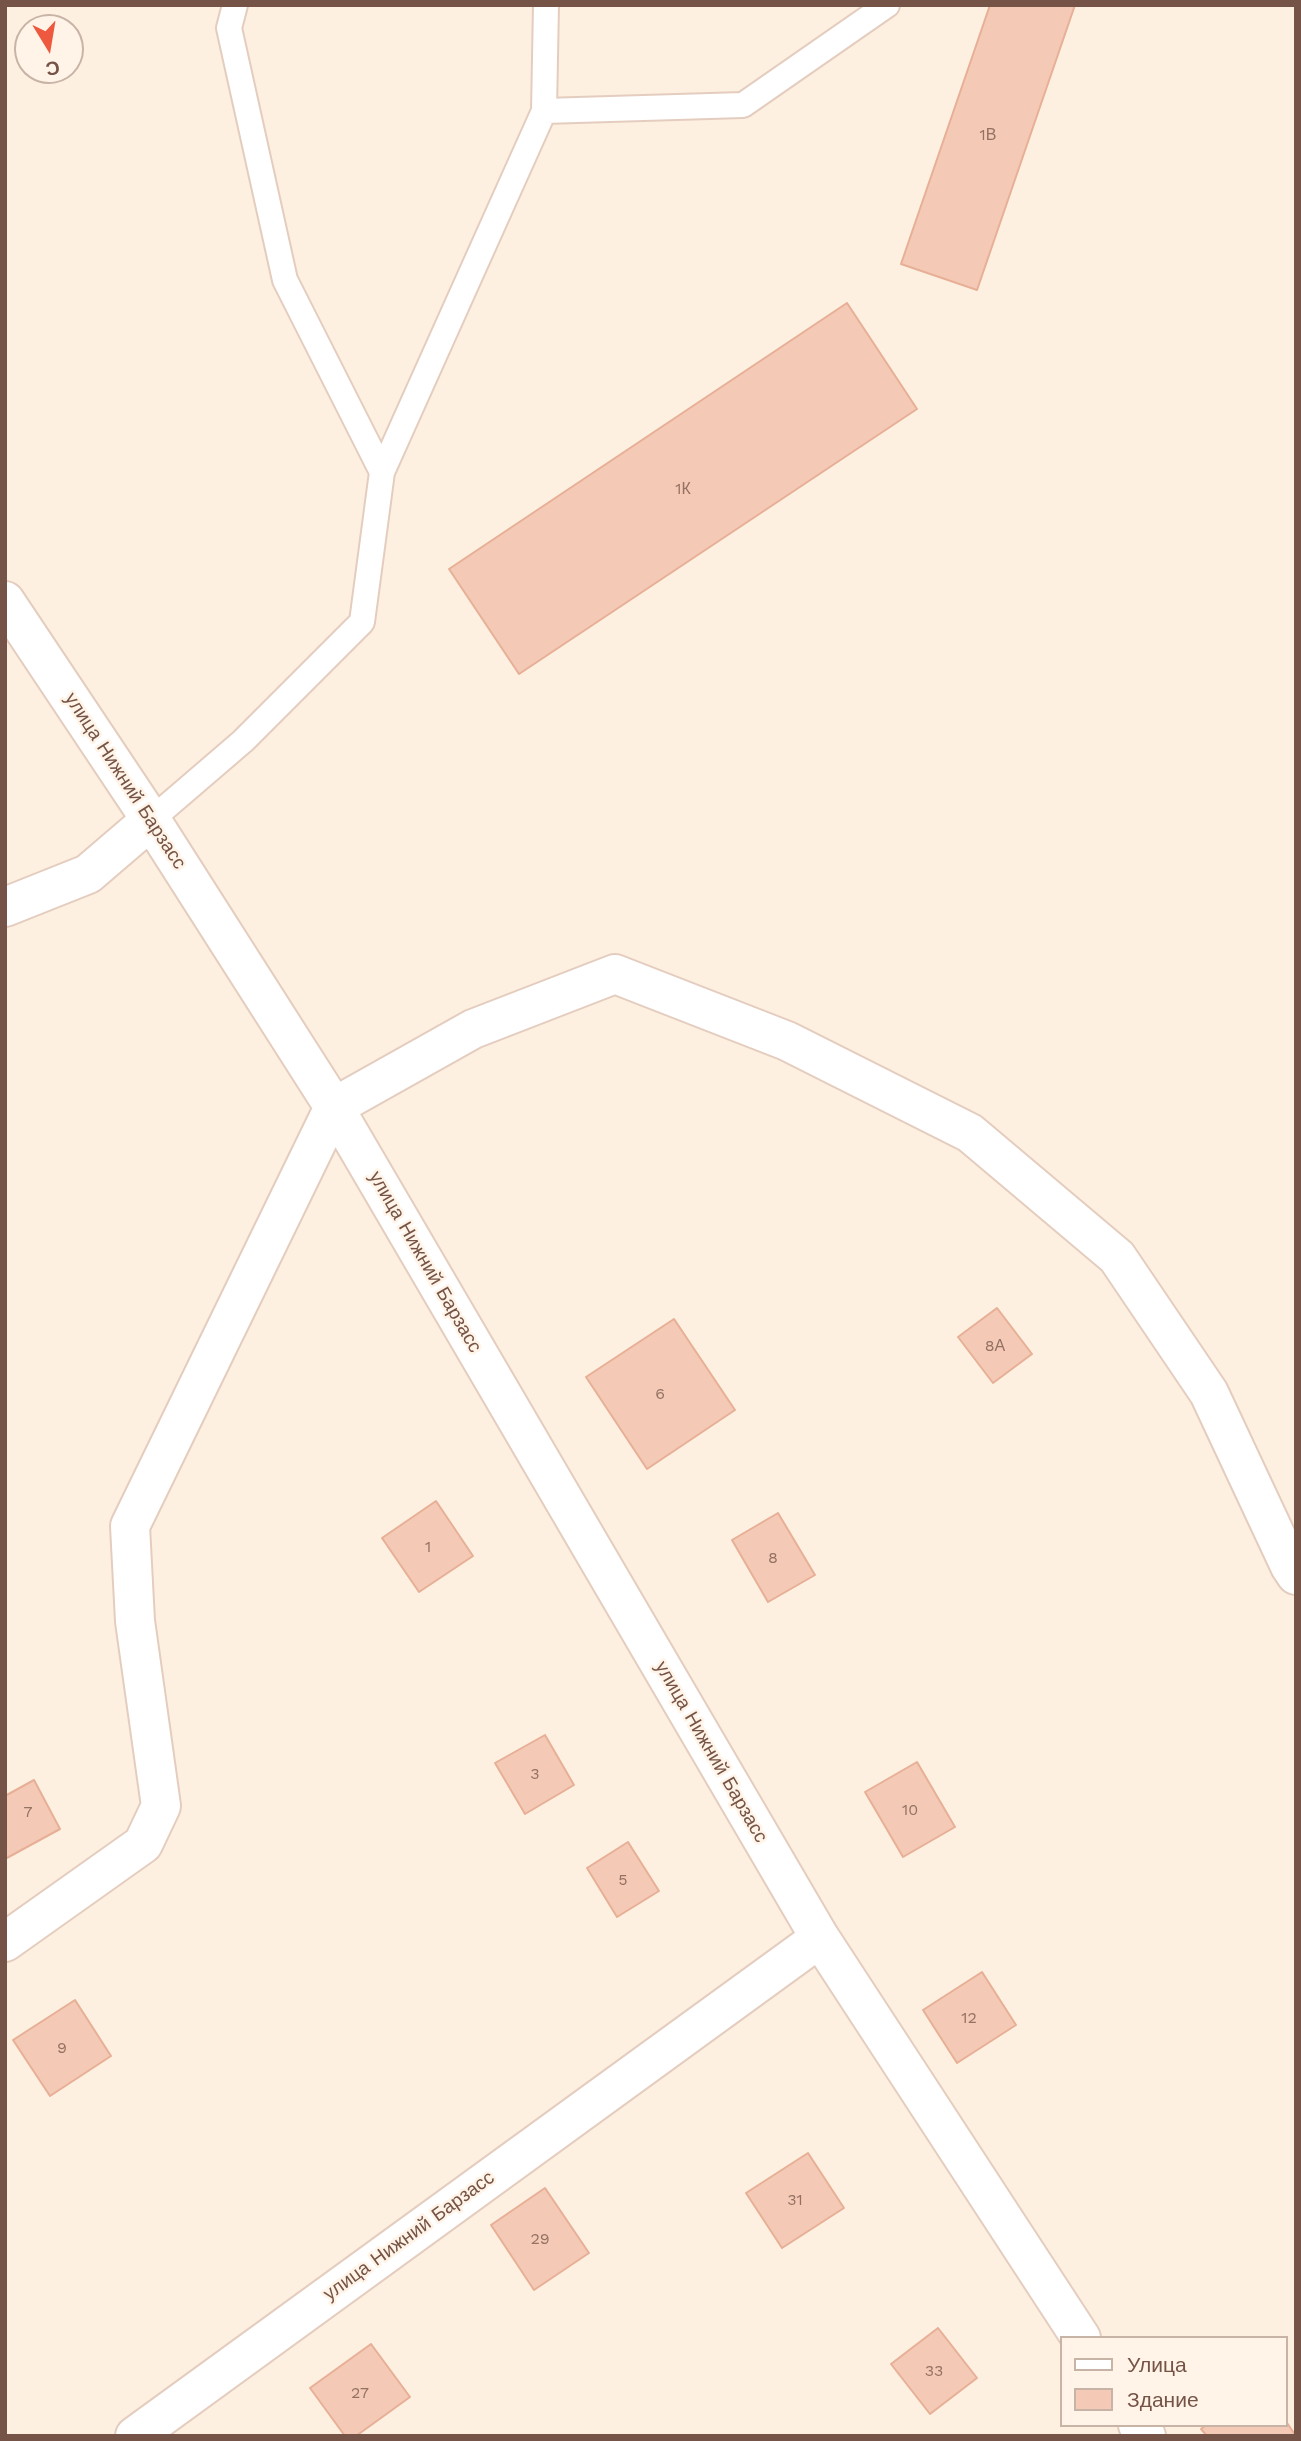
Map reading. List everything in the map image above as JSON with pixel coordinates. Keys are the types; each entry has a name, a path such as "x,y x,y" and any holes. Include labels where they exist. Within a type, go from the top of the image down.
{"street":[{"name":"улица Нижний Барзасс","path":"5,601 151,820 334,1107 820,1938 1080,2336"},
{"path":"5,907 88,874 151,820"},
{"path":"5,1942 144,1844 161,1805 135,1621 130,1526 334,1107 473,1029 615,974 787,1041 970,1133 1118,1257 1209,1393 1296,1575"},
{"name":"улица Нижний Барзасс","path":"135,2436 820,1938"}],"lane":[{"path":"235,5 229,28 285,280 382,472"},
{"path":"151,820 243,741 362,622 382,472 544,111 546,5"},
{"path":"544,111 743,105 887,5"}],"building":[{"path":"990,5 1075,5 977,290 901,264"},
{"path":"847,303 917,409 519,674 449,569"},
{"path":"997,1308 1032,1354 993,1383 958,1337"},
{"path":"674,1319 735,1410 647,1469 586,1377"},
{"path":"436,1501 473,1556 419,1592 382,1538"},
{"path":"778,1513 815,1575 768,1602 732,1540"},
{"path":"545,1735 574,1785 525,1814 495,1763"},
{"path":"917,1762 955,1827 903,1857 865,1792"},
{"path":"34,1780 60,1829 5,1859 5,1796"},
{"path":"628,1842 659,1891 617,1917 587,1868"},
{"path":"982,1972 1016,2025 957,2063 923,2010"},
{"path":"75,2000 111,2056 50,2096 13,2040"},
{"path":"808,2153 844,2208 782,2248 746,2193"},
{"path":"545,2188 589,2253 534,2290 491,2225"},
{"path":"938,2328 977,2378 930,2414 891,2364"},
{"path":"371,2344 410,2397 356,2436 345,2436 310,2388"},
{"path":"1287,2423 1296,2436 1207,2436 1201,2429 1287,2427"}]}
